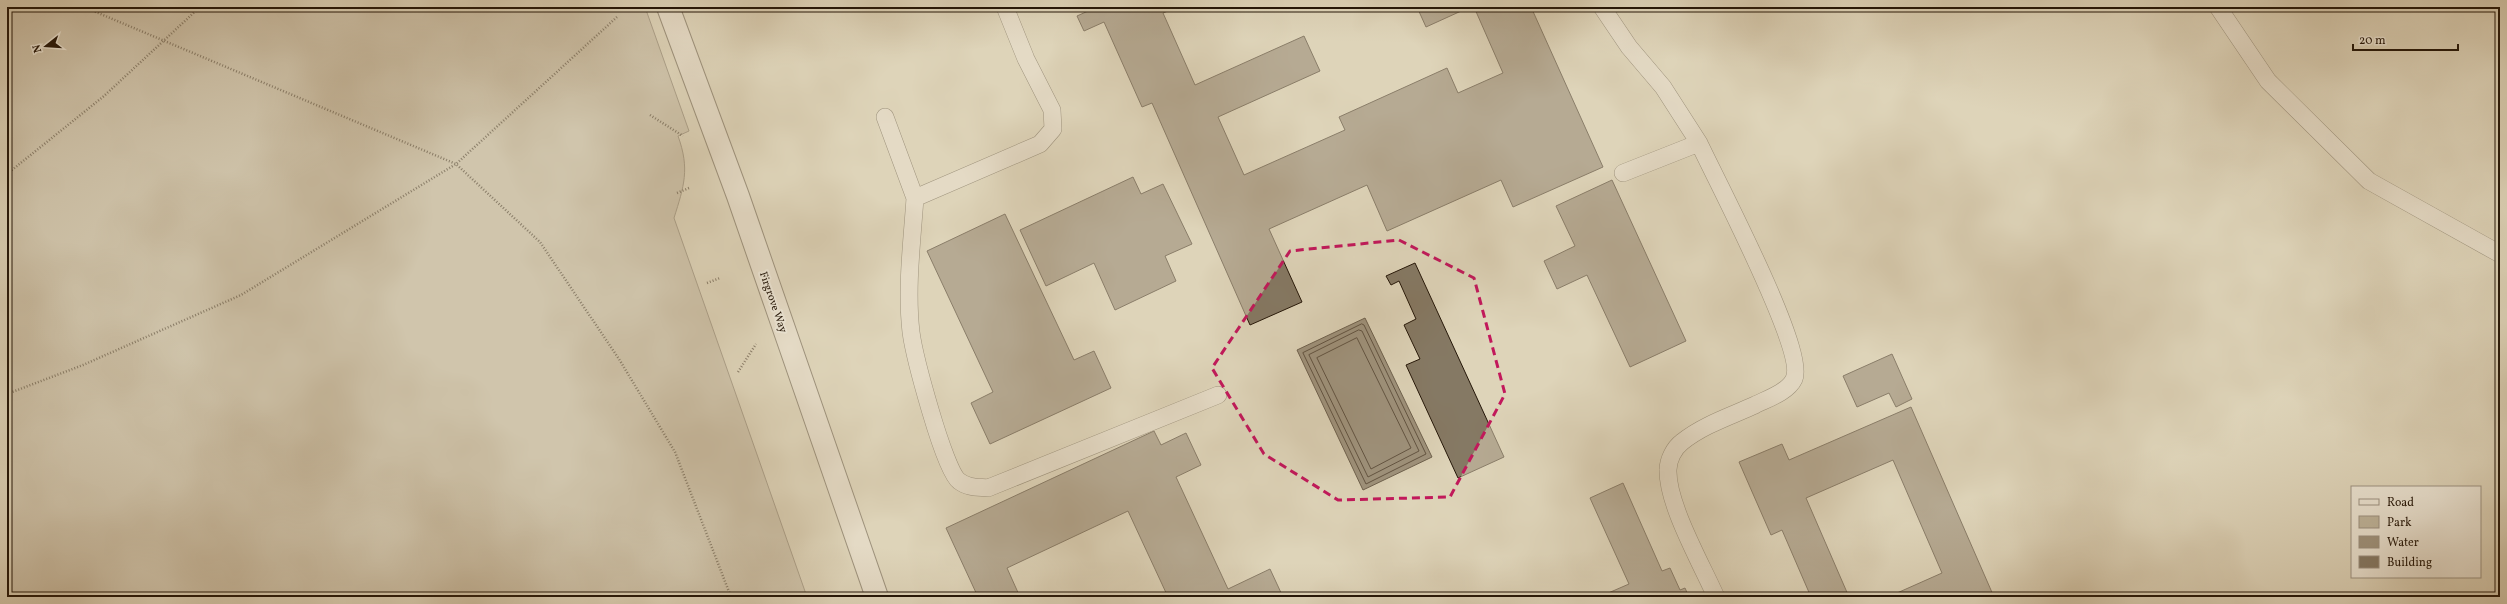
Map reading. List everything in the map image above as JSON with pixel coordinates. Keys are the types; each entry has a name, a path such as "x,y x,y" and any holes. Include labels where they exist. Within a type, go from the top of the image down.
{"street":[{"name":"Firgrove Way","path":"668,7 738,196 877,597"}],"lane":[{"path":"915,198 1040,144 1053,129 1052,110 1026,59 1005,7"},
{"path":"1602,7 1629,47 1663,87 1698,143 1757,264 1792,345 1796,366 1794,378 1786,388 1770,398 1697,432 1681,442 1673,452 1668,470 1671,493 1716,597"},
{"path":"2218,7 2268,81 2369,181 2500,254"},
{"path":"886,117 915,198 911,269 911,331 922,383 947,458 958,481 971,487 988,488 1218,395"},
{"path":"1623,173 1698,143"}],"path":[{"path":"84,7 166,40 456,164 540,242 619,359 675,452 731,597"},
{"path":"7,174 104,96 200,7"},
{"path":"7,394 83,365 242,295 456,164 618,17"},
{"path":"650,115 685,137"},
{"path":"677,193 689,188"},
{"path":"707,282 720,278"},
{"path":"738,372 756,344"}],"highlighted area":[{"path":"1399,240 1474,278 1505,394 1450,497 1338,500 1264,454 1212,368 1290,251"}],"green space":[{"path":"7,7 645,7 689,131 678,136 682,148 685,168 683,187 674,218 807,597 7,597"}],"water":[{"path":"1365,318 1432,457 1363,490 1297,350"}],"building":[{"path":"1097,7 1178,7 1163,13 1195,85 1304,36 1320,71 1218,117 1244,175 1345,130 1339,117 1447,68 1458,93 1503,73 1474,7 1531,7 1603,167 1513,207 1501,180 1387,231 1367,185 1269,229 1302,302 1250,325 1152,103 1142,107 1104,22 1084,31 1077,16"},
{"path":"1417,7 1470,7 1426,27"},
{"path":"1133,177 1141,194 1163,184 1192,244 1165,256 1176,281 1115,310 1094,263 1046,286 1020,230"},
{"path":"1612,180 1686,341 1630,367 1587,275 1557,289 1544,261 1575,246 1556,206"},
{"path":"1005,214 1074,360 1094,351 1111,388 990,444 971,403 993,392 927,251"},
{"path":"1415,263 1504,457 1458,478 1406,365 1420,359 1404,325 1416,319 1399,281 1391,285 1386,276"},
{"path":"1892,354 1912,399 1896,407 1889,393 1857,407 1843,376"},
{"path":"1911,407 1994,597 1888,597 1942,573 1893,460 1806,498 1849,597 1811,597 1782,530 1771,535 1739,462 1782,444 1789,460"},
{"path":"1154,431 1161,445 1186,433 1201,465 1176,477 1228,589 1270,569 1283,597 1168,597 1128,511 1007,568 1020,597 978,597 946,528"},
{"path":"1623,483 1662,571 1670,568 1680,590 1685,588 1689,597 1599,597 1629,584 1590,498"}]}
